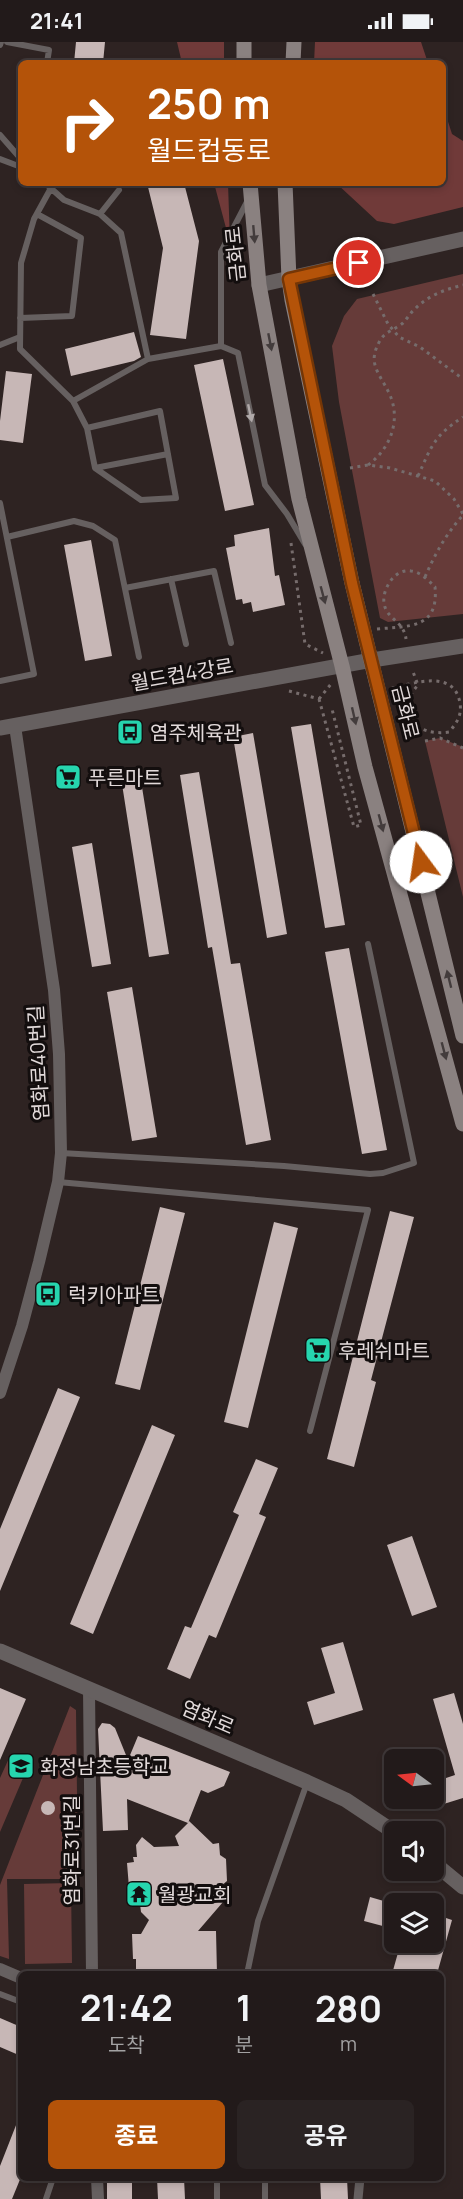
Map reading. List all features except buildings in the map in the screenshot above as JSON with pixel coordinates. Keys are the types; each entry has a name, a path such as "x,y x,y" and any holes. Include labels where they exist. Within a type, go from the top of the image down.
{"main road":[{"path":"244,42 244,60"},
{"path":"293,60 294,42"},
{"name":"금화로","path":"285,186 289,279 352,583 463,1036"},
{"name":"금화로","path":"250,189 259,285 299,499 342,666 365,767 463,1124"}],"street":[{"path":"259,285 463,239"},
{"name":"월드컵4강로","path":"7,727 372,660 463,646"},
{"name":"염화로40번길","path":"0,1393 25,1316 58,1182 61,1153 60,1076 54,990 7,727"},
{"name":"염화로","path":"0,1651 307,1782 346,1800 384,1825"},
{"name":"염화로31번길","path":"89,1689 92,1971"},
{"path":"444,1871 463,1887"},
{"path":"0,1969 18,1977"},
{"path":"97,2181 98,2199"},
{"path":"358,2199 360,2181"}],"lane":[{"path":"7,42 49,50 47,60"},
{"path":"0,135 18,156"},
{"path":"0,159 18,166"},
{"path":"48,186 21,263 20,349 73,401 87,428 95,468 141,500 176,498 160,411 87,428"},
{"path":"49,186 64,200 100,214 121,233 148,359"},
{"path":"221,346 221,252 250,189"},
{"path":"100,214 119,190"},
{"path":"20,318 72,316 81,238 37,214"},
{"path":"0,345 20,337"},
{"path":"73,401 148,359 221,346 238,353 265,485 287,514 314,558"},
{"path":"95,468 168,454"},
{"path":"0,503 34,675 0,681"},
{"path":"7,537 74,521 93,526 115,540 139,657"},
{"path":"125,588 214,572 231,644"},
{"path":"171,579 186,644"},
{"path":"61,1153 284,1166 370,1174 383,1173 414,1163 368,944"},
{"path":"58,1182 368,1210 310,1431"},
{"path":"248,1971 258,1921 307,1782"},
{"path":"0,1994 18,2001"},
{"path":"46,2199 52,2181"},
{"path":"217,2181 217,2199"},
{"path":"265,2181 265,2199"}],"path":[{"path":"368,465 380,457 395,428 394,410 389,394 375,369 375,352 382,336 393,330 426,299 463,285"},
{"path":"373,294 399,337 420,347 463,379"},
{"path":"418,476 433,443 446,429 463,417"},
{"path":"350,468 368,465 418,476 435,481 454,498 463,514 444,539 425,577"},
{"path":"287,514 305,644"},
{"path":"375,629 416,626 428,618 435,605 435,587 425,577 411,571 401,572 388,584 384,598 387,610 405,631 407,655 418,685 409,699 408,712 412,722 418,729 431,734 449,732 460,715 458,694 444,682 430,680 388,689"},
{"path":"319,699 354,827 361,825 332,709"},
{"path":"425,741 440,738 463,748"}],"shaded area":[{"path":"177,42 224,42 224,60 181,60"},
{"path":"315,42 421,42 427,60 314,60"},
{"path":"446,115 452,134 463,141 463,207 394,224 377,221 339,186 446,186"},
{"path":"215,186 228,186 230,243"},
{"path":"463,274 463,614 388,622 380,618 339,402 332,346 344,316 357,299"},
{"path":"440,738 463,747 463,897 425,741"},
{"path":"70,1706 76,1710 78,1879 7,1879 9,1959 0,1956 0,1885"},
{"path":"10,1756 29,1764 0,1832 0,1778"},
{"path":"71,1883 72,1963 25,1964 24,1884"}],"place":[{"name":"염주체육관","path":"130,732"},
{"name":"푸른마트","path":"68,777"},
{"name":"럭키아파트","path":"48,1294"},
{"name":"후레쉬마트","path":"318,1350"},
{"name":"화정남초등학교","path":"21,1766"},
{"name":"월광교회","path":"139,1894"}],"route":[{"path":"359,263 289,279 352,583 421,862"}]}
